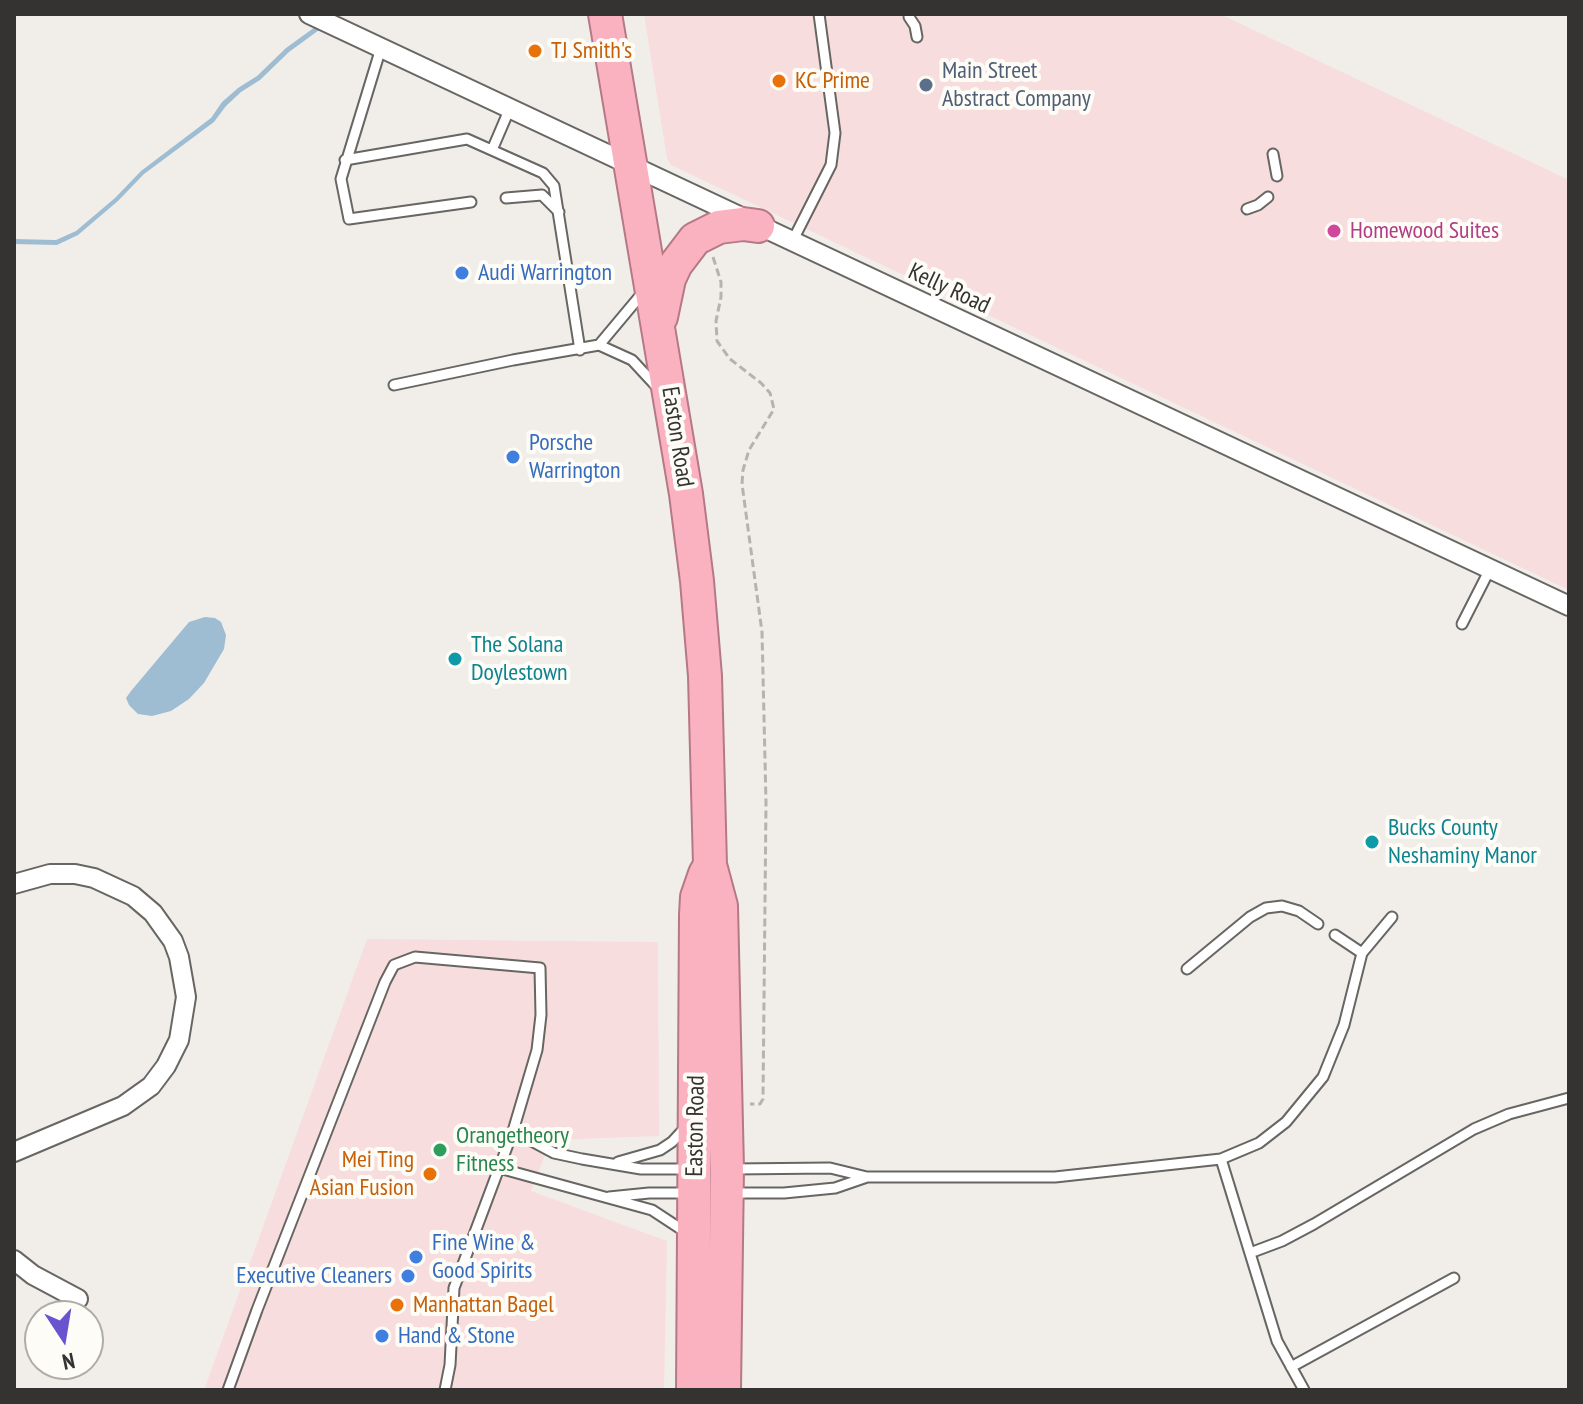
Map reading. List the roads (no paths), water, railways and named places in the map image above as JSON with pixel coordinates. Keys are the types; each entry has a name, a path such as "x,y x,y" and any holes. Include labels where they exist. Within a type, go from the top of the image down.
{"highway":[{"name":"Easton Road","path":"605,14 671,402 697,581 705,676 710,865 721,906 711,1181 724,1390"},
{"path":"659,332 669,279 695,239 719,227 758,226"},
{"name":"Easton Road","path":"693,1390 695,1238 711,1181 696,1103 696,915 697,897 710,865"}],"street":[{"name":"Kelly Road","path":"309,14 1569,606"},
{"path":"14,884 50,874 75,874 94,878 133,896 153,913 173,941 186,997 179,1040 166,1066 151,1086 123,1106 14,1152"},
{"path":"14,1260 33,1275 78,1299"}],"lane":[{"path":"792,242 831,165 835,133 819,14"},
{"path":"909,17 917,37"},
{"path":"381,48 341,179 349,219 471,202"},
{"path":"492,150 510,108"},
{"path":"345,160 467,139 543,173 554,186 580,350"},
{"path":"1273,154 1277,176"},
{"path":"506,198 542,195 559,212"},
{"path":"1247,209 1268,197"},
{"path":"394,385 599,345 651,285"},
{"path":"599,345 632,360 671,402"},
{"path":"1462,624 1490,569"},
{"path":"1187,969 1250,917 1266,908 1282,906 1299,911 1318,924"},
{"path":"609,1197 711,1181 830,1168 867,1177 1055,1177 1221,1159 1259,1143 1286,1122 1323,1077 1344,1025 1362,953 1392,917"},
{"path":"1335,935 1362,953"},
{"path":"228,1390 390,972 403,959 434,957 540,968 541,1015 537,1050 513,1131 454,1288 450,1365 445,1390"},
{"path":"1250,1253 1303,1230 1474,1129 1509,1114 1569,1098"},
{"path":"614,1164 660,1150 672,1142 684,1129 696,1103"},
{"path":"513,1131 554,1153 784,1193 835,1188 867,1177"},
{"path":"1221,1159 1277,1341 1304,1390"},
{"path":"499,1168 652,1210 695,1238"},
{"path":"1291,1367 1454,1278"}],"water":[{"path":"333,14 341,14 241,92 214,122 144,174 78,235 57,245 14,244 14,239 56,240 76,231 141,171 211,118 222,102 238,88"},
{"path":"205,617 221,622 226,635 224,649 204,683 189,699 171,711 152,716 138,714 126,698 189,622"}],"place":[{"name":"TJ Smith's","path":"535,51"},
{"name":"KC Prime","path":"779,81"},
{"name":"Main Street Abstract Company","path":"926,85"},
{"name":"Homewood Suites","path":"1334,231"},
{"name":"Audi Warrington","path":"462,273"},
{"name":"Porsche Warrington","path":"513,457"},
{"name":"The Solana Doylestown","path":"455,659"},
{"name":"Bucks County Neshaminy Manor","path":"1372,842"},
{"name":"Orangetheory Fitness","path":"440,1150"},
{"name":"Mei Ting Asian Fusion","path":"430,1174"},
{"name":"Fine Wine & Good Spirits","path":"416,1257"},
{"name":"Executive Cleaners","path":"408,1276"},
{"name":"Manhattan Bagel","path":"397,1305"},
{"name":"Hand & Stone","path":"382,1336"}]}
